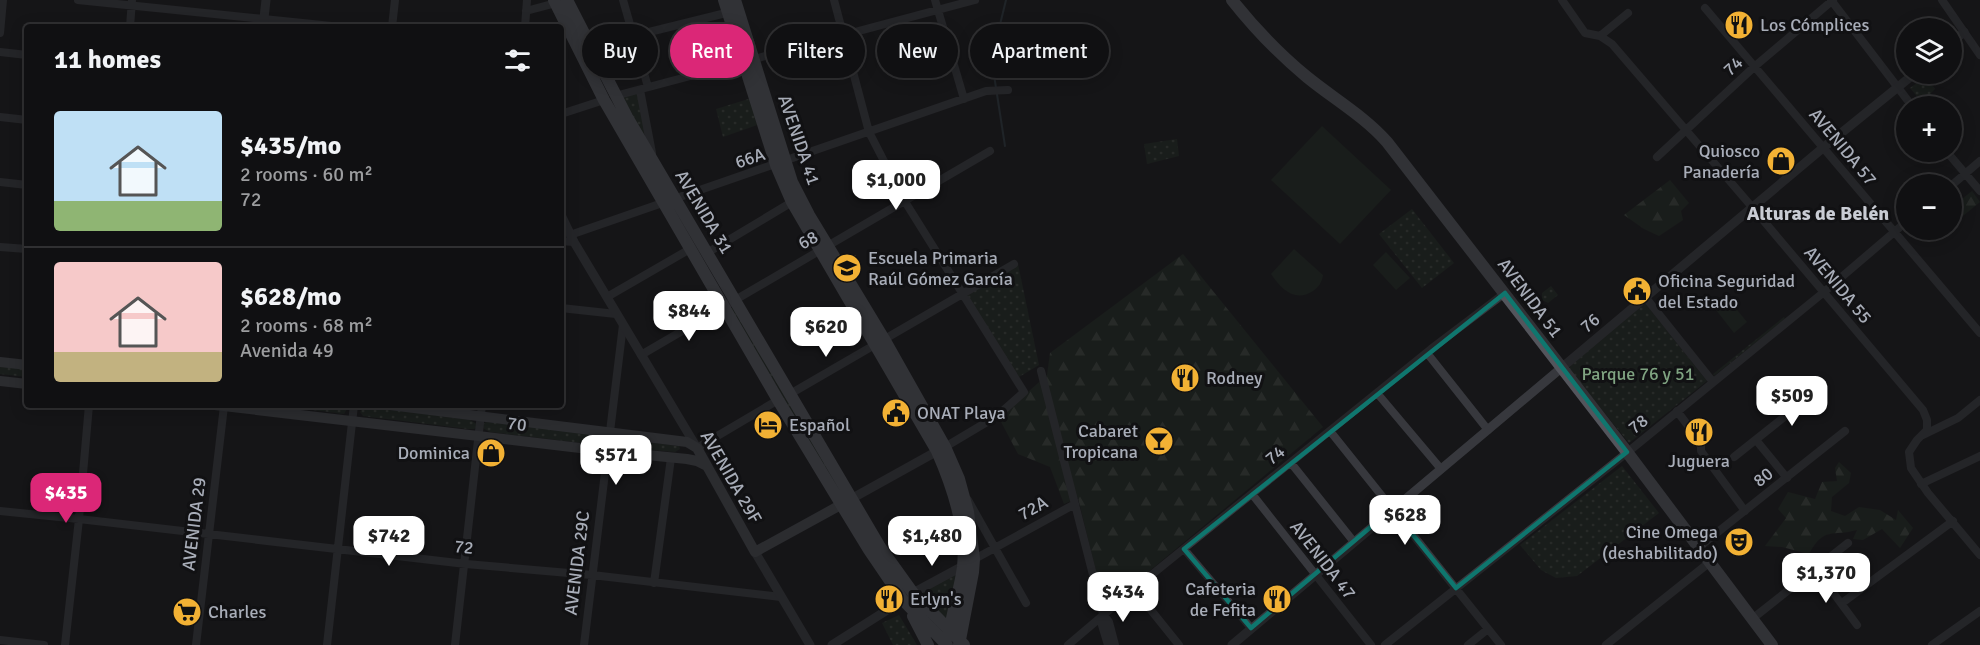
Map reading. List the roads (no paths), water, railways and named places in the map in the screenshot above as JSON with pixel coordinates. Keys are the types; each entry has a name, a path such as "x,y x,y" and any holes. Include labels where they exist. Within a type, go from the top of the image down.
{"main road":[{"name":"AVENIDA 51","path":"1232,0 1282,56 1373,126 1388,142 1627,452 1772,645"},
{"name":"AVENIDA 31","path":"562,1 609,98 669,201 707,253 778,400 846,502 880,547 908,596 954,644"},
{"name":"AVENIDA 41","path":"731,6 737,24"},
{"name":"AVENIDA 41","path":"754,77 792,202 880,342 962,489 968,512 968,563 949,631 954,644"},
{"name":"AVENIDA 31","path":"609,98 654,164 690,249 790,394 846,502"},
{"name":"AVENIDA 41","path":"780,163 792,182 823,249"},
{"path":"0,362 24,365"},
{"path":"0,381 24,384"},
{"name":"70","path":"246,408 607,452 687,459 707,466"},
{"name":"70","path":"445,408 482,410 610,432 680,440 697,448"},
{"path":"687,459 694,455 697,448"},
{"name":"AVENIDA 29F","path":"697,448 755,552"},
{"name":"AVENIDA 41","path":"941,449 957,509 963,550 972,582 954,644"},
{"path":"755,552 846,502"},
{"name":"AVENIDA 31","path":"908,596 949,631"},
{"path":"908,596 928,645"}],"street":[{"path":"0,33 3,0"},
{"path":"78,0 132,3 283,24"},
{"path":"264,23 266,0"},
{"path":"392,24 395,0"},
{"path":"525,24 527,0"},
{"path":"623,0 630,24"},
{"path":"834,0 840,24"},
{"path":"935,0 964,99"},
{"path":"865,28 975,0"},
{"name":"AVENIDA 55","path":"1562,0 1586,33 1600,36 1612,44 1923,410 1927,430 1909,452 1911,468 1921,484 1980,555"},
{"path":"1832,0 1904,96"},
{"name":"74","path":"1657,157 1754,67 1832,0"},
{"path":"1942,0 1980,55"},
{"path":"526,11 562,1"},
{"path":"130,24 132,3"},
{"path":"658,28 731,6"},
{"name":"AVENIDA 57","path":"1705,8 1980,333"},
{"path":"1600,36 1628,13"},
{"path":"0,52 24,55"},
{"path":"642,78 654,164"},
{"path":"564,113 683,78"},
{"path":"846,502 997,416 1024,392 904,200 869,132 855,78"},
{"name":"76","path":"1238,643 1251,628 1392,509 1901,84"},
{"name":"66A","path":"564,240 669,201 986,91 1008,90"},
{"path":"0,117 24,120"},
{"name":"68","path":"641,355 990,151"},
{"path":"1962,177 1980,161"},
{"path":"1955,162 1980,191"},
{"path":"0,182 24,185"},
{"path":"707,253 792,202"},
{"path":"564,222 623,325"},
{"name":"78","path":"1385,645 1627,452 1894,232"},
{"path":"0,247 24,249"},
{"path":"607,297 690,249"},
{"path":"790,394 1014,264"},
{"name":"74","path":"1068,645 1103,614 1427,352 1505,293"},
{"path":"1646,298 1713,382"},
{"path":"564,308 616,314"},
{"name":"AVENIDA 29F","path":"623,325 697,448"},
{"name":"AVENIDA 29C","path":"584,645 623,325"},
{"path":"1427,352 1488,430"},
{"path":"1041,371 1103,614 1102,625 1108,645"},
{"path":"1377,393 1441,469"},
{"path":"1734,457 1813,394"},
{"path":"697,448 778,400"},
{"path":"1922,436 1958,418 1980,400"},
{"path":"65,645 80,519 89,408"},
{"name":"AVENIDA 29","path":"196,645 210,534 221,408"},
{"path":"327,645 354,408"},
{"path":"455,645 482,410"},
{"path":"1677,411 1701,443 1701,450 1744,511"},
{"name":"80","path":"1699,548 1845,430"},
{"path":"1330,431 1501,645"},
{"path":"1756,440 1787,478"},
{"path":"1921,484 1980,456"},
{"path":"654,583 671,458"},
{"path":"1291,463 1354,542"},
{"path":"962,489 1026,603"},
{"name":"AVENIDA 47","path":"1251,494 1371,645"},
{"name":"72A","path":"832,645 908,596 1075,504"},
{"name":"72","path":"0,511 781,597"},
{"path":"1842,603 1953,521"},
{"path":"1752,618 1848,543"},
{"path":"1184,549 1251,628"},
{"name":"AVENIDA 29F","path":"755,552 810,645"},
{"path":"1606,645 1710,562"},
{"path":"1815,568 1857,625"},
{"path":"1134,589 1179,645"},
{"path":"1938,643 1980,611"},
{"path":"1103,614 1109,622 1115,645"},
{"path":"1468,645 1488,629"},
{"path":"0,640 44,645"}],"waterway":[{"path":"1005,146 994,75 996,41 1006,0"}],"place":[{"name":"Los Cómplices","path":"1739,25"},
{"name":"Quiosco Panadería","path":"1781,161"},
{"name":"Escuela Primaria Raúl Gómez García","path":"847,268"},
{"name":"Oficina Seguridad del Estado","path":"1637,291"},
{"name":"Rodney","path":"1185,378"},
{"name":"ONAT Playa","path":"896,413"},
{"name":"Español","path":"768,425"},
{"name":"Juguera","path":"1699,432"},
{"name":"Cabaret Tropicana","path":"1159,441"},
{"name":"Dominica","path":"491,453"},
{"name":"Cine Omega (deshabilitado)","path":"1739,542"},
{"name":"Erlyn's","path":"889,599"},
{"name":"Cafeteria de Fefita","path":"1277,599"},
{"name":"Charles","path":"187,612"}],"district":[{"name":"Alturas de Belén","path":"1818,213"}],"park label":[{"name":"Parque 76 y 51","path":"1638,374"}]}
